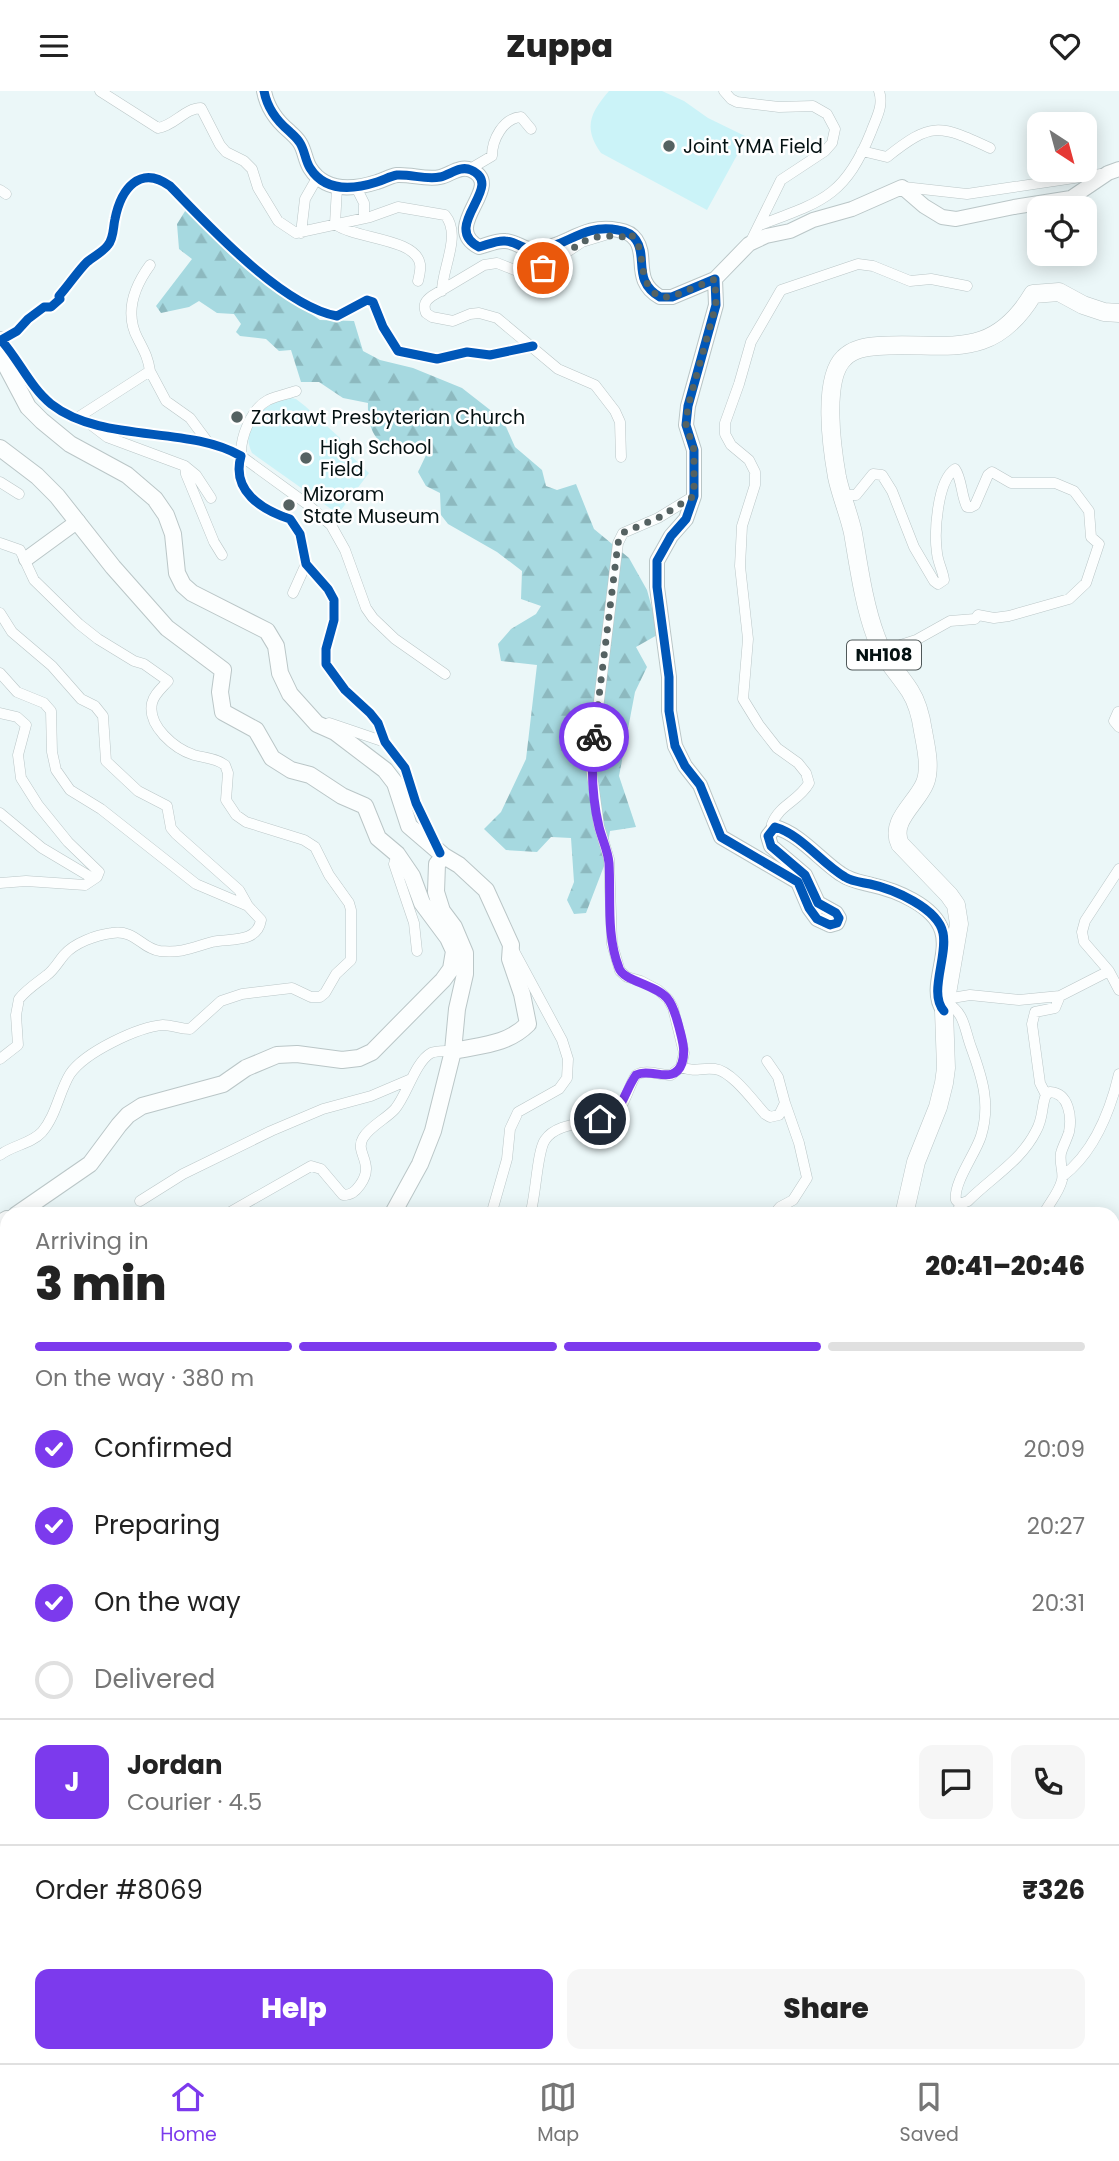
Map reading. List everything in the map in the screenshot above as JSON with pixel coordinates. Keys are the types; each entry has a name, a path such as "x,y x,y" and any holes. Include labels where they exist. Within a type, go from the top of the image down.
{"highway":[{"name":"NH108","path":"906,1207 916,1162 938,1107 944,1083 945,1004 958,940 958,912 949,895 898,838 897,829 900,823 926,782 928,757 915,701 881,650 873,627 834,454 832,393 835,369 848,354 869,347 936,347 974,343 991,338 1021,314 1033,295 1045,292 1059,292 1094,308 1119,313"}],"main road":[{"path":"1,340 2,358 29,407 61,437 108,463 155,499 166,515 173,534 177,573 183,585 192,593 267,631 276,646 281,673 290,694 317,724 335,732 385,771 395,783 409,826 486,890 511,945 510,959 522,993 528,1024 518,1034 501,1043 453,1051"},
{"path":"0,448 37,476 167,628 223,670 220,692 223,712 256,730 272,758 291,770 310,775 342,796 365,806 378,838 397,854 412,876 422,903 448,938 454,951 451,969 381,1044 366,1055 342,1060 297,1053 277,1055 246,1068 223,1084 142,1106 118,1125 90,1164 28,1207"},
{"path":"397,1207 428,1146 453,1051 457,1009 465,974 464,953 454,927 442,911 436,892 438,864 442,854"}],"street":[{"path":"100,91 158,128 169,125 193,109 201,108 220,145 251,169 258,188 278,221 286,228 301,233 398,207 445,215 450,222 452,235 442,291"},
{"path":"264,91 275,116 299,141 307,163 317,178 337,188 365,185 395,175 441,177 463,168 470,169 492,156 492,144 511,119 521,117 531,129"},
{"path":"470,169 479,179 481,188 480,199 466,218 465,228 471,241 479,247 505,240 536,250 554,247 595,228 614,229 629,233 639,244 643,276 650,288 660,297 671,297 715,279 749,244 780,180 825,151 832,143 835,129 827,114 813,106 779,107 737,102 724,91"},
{"path":"760,225 793,215 833,192 852,170 862,151 881,105 879,91"},
{"path":"862,151 887,157 913,137 936,130 966,137 990,148"},
{"path":"749,244 766,236 790,231 813,220 852,209 902,187 967,194 1114,171"},
{"path":"902,187 942,217 956,219 1071,198 1114,171"},
{"path":"445,674 395,639 373,618 366,608 345,549 331,525 307,504 225,447 207,441 156,436 82,419 60,410 41,395 1,340 17,331 44,307 51,307 60,299 59,296 87,263 109,244 123,194 145,176 159,179 170,186 249,263 318,311 338,316 368,300 373,302 383,327 398,351 437,359 467,352 490,355 533,346"},
{"path":"301,233 305,199 317,178"},
{"path":"364,218 364,203 358,191 365,185"},
{"path":"335,224 337,188"},
{"path":"335,224 356,233 405,246 417,257 420,264 418,281"},
{"path":"621,457 620,422 601,391 589,382 558,369 502,321 484,314 470,314 453,321 432,317 425,313 424,307 426,300 484,265 497,263 517,272 530,271 545,267 588,239 606,235 624,237 629,233"},
{"path":"967,286 931,279 910,281 873,266 858,264 781,290 775,297 748,348 725,423 724,435 731,445 749,460 755,472 755,485 743,526 740,566 748,639 743,699 777,748 798,763 806,773 809,783 803,793 776,814 772,824 844,876 857,883 870,884 895,893 934,917 943,934 938,996 940,1008 970,995 1019,1000 1059,996 1109,971"},
{"path":"150,265 138,280 133,295 131,313 137,339 149,358 150,371 166,401 187,415 207,441"},
{"path":"715,279 716,305 688,406 686,425 694,450 694,496 686,519 671,536 657,561 657,587 669,677 669,711 675,746 685,766 700,785 721,837 790,876 798,882 817,919 830,925 837,923 839,918 836,912 818,903 805,875 771,846 768,836 775,827"},
{"path":"82,419 150,371"},
{"path":"296,391 261,405 243,436 238,468 255,502 271,513 290,519 300,534 306,564 334,600 334,620 326,649 326,664 345,690 370,713 385,742 405,768 416,803 442,854"},
{"path":"82,419 107,437 186,467 196,475 211,498"},
{"path":"186,467 186,474 222,555"},
{"path":"841,490 848,495 856,495 873,474 882,475 892,491 914,547 934,582 938,584 944,580 936,541 939,505 951,471 955,469 965,503 971,507 975,505 988,475 992,473 1011,483 1047,482 1067,487 1080,496 1089,510 1091,537 1099,544 1086,583 1069,599 1009,616 978,615 975,619 950,621 916,640 881,650"},
{"path":"0,482 19,494"},
{"path":"532,1207 541,1149 547,1136 586,1120 613,1114 621,1106 632,1081 642,1072 671,1075 681,1067 684,1053 681,1035 668,999 658,990 641,981 627,978 620,971 612,944 609,859 599,825 591,767 618,543 622,533 658,518 694,496"},
{"path":"26,559 78,521"},
{"path":"0,543 20,550 34,580 79,624 115,650 144,664 168,681 152,702 152,714 157,726 178,747 225,765 228,773 226,800 236,815 246,822 304,840 315,847 329,875 349,903 352,951 351,960 336,974 320,997 311,997 292,988 242,995 220,1001 190,1029 167,1025 145,1028 98,1051 71,1073 44,1129 31,1140 12,1146 0,1155"},
{"path":"293,593 306,564"},
{"path":"0,613 12,632 52,666 81,699 103,716 104,756 110,766 138,791 167,806 171,828 239,890 248,906"},
{"path":"0,673 17,692 44,703 51,711 52,752 56,770 70,790 101,809 196,884 248,906 261,920 260,925 244,939 213,942 194,950 174,953 158,951 136,937 121,932 99,936 75,946 52,971 19,999 16,1015 18,1045 0,1059"},
{"path":"1118,712 1114,721 1119,727"},
{"path":"0,713 17,717 26,725 18,755 21,778 38,805 68,842 99,871 94,879 85,885 26,881 0,883"},
{"path":"322,726 328,722 385,742"},
{"path":"0,813 42,848 94,879"},
{"path":"397,854 394,864 414,923 417,951"},
{"path":"1119,869 1085,921 1082,932 1090,951 1109,971 1119,990"},
{"path":"493,1207 507,1159 510,1129 518,1112 559,1089 567,1078 568,1059 562,1040 511,945"},
{"path":"960,1204 968,1201 1014,1162 1027,1146 1043,1117 1046,1095 1040,1083 1032,1024 1035,1012 1055,1008 1059,996"},
{"path":"945,1004 963,1019 982,1076 986,1100 981,1137 956,1188 959,1207"},
{"path":"239,1207 311,1166 321,1169 343,1195 353,1193 367,1171 360,1147 362,1139 396,1108 411,1079 431,1053 453,1051"},
{"path":"767,1061 778,1077 807,1178 793,1200 780,1207"},
{"path":"681,1067 693,1071 715,1069 732,1078 770,1117 779,1115 785,1103"},
{"path":"1048,1207 1063,1176 1088,1149 1104,1122 1114,1098 1119,1075"},
{"path":"140,1201 183,1174 271,1131 323,1109 371,1095 411,1079"},
{"path":"1046,1095 1050,1092 1061,1095 1066,1101 1069,1114 1069,1132 1060,1164 1063,1176"}],"green space":[{"path":"187,208 281,293 320,320 354,321 363,351 380,360 413,368 462,388 503,420 515,447 542,470 546,486 557,490 576,484 594,529 629,558 647,590 659,634 636,647 647,667 635,692 619,776 636,827 610,831 604,866 586,913 574,914 567,900 574,882 571,838 551,837 537,852 506,850 484,829 501,812 526,759 537,665 501,661 498,644 511,629 536,614 541,606 521,599 522,571 497,552 448,524 441,515 440,493 426,486 418,472 428,451 408,442 399,449 390,448 378,440 371,427 368,403 343,398 319,382 301,382 291,350 279,351 266,339 240,336 236,332 241,324 234,314 217,313 199,301 189,307 161,313 156,306 192,259 179,249 177,224"}],"shaded area":[{"name":"Joint YMA Field","path":"609,91 662,91 747,137 707,210 601,153 592,136 591,121 597,106"},
{"name":"High School Field","path":"286,397 296,399 340,438 341,446 369,473 338,514 252,453 248,434 255,418"}],"cycle path":[{"path":"264,91 273,113 300,143 310,168 316,176 331,185 358,187 397,175 435,178 459,169 471,170 480,177 482,186 466,228 469,238 479,247 505,241 536,250 557,245 585,232 618,230 628,233 636,240 646,284 660,297 672,297 715,279 716,305 688,406 686,425 694,450 694,496 686,519 671,536 657,561 657,587 669,677 669,711 675,746 685,766 700,785 721,837 798,882 817,919 830,925 837,923 839,918 836,913 818,903 805,875 771,846 768,836 775,827 794,836 845,877 902,895 933,915 943,933 938,995 944,1011"},
{"path":"440,853 416,803 405,768 385,742 378,723 345,690 326,664 326,649 334,620 334,600 306,564 300,534 290,519 269,510 245,489 239,468 241,456 196,440 119,430 72,416 44,397 1,340 17,331 44,307 51,307 60,299 59,296 83,266 110,242 118,208 127,190 141,179 150,178 170,186 248,262 293,297 337,316 367,300 373,302 383,327 398,351 437,359 467,352 490,355 533,346"}],"way so far":[{"path":"543,268 588,239 606,235 624,237 629,233 639,244 643,276 654,294 671,297 715,279 716,305 688,406 686,425 694,450 694,496 658,518 622,533 616,556 594,737"}],"place":[{"name":"Joint YMA Field","path":"669,146"},
{"name":"Zarkawt Presbyterian Church","path":"237,417"},
{"name":"High School Field","path":"306,458"},
{"name":"Mizoram State Museum","path":"289,505"}],"route":[{"path":"594,737 591,767 599,825 609,859 612,944 620,971 627,978 641,981 668,999 681,1035 684,1053 681,1067 671,1075 648,1072 636,1075 621,1106 613,1114 600,1119"}]}
